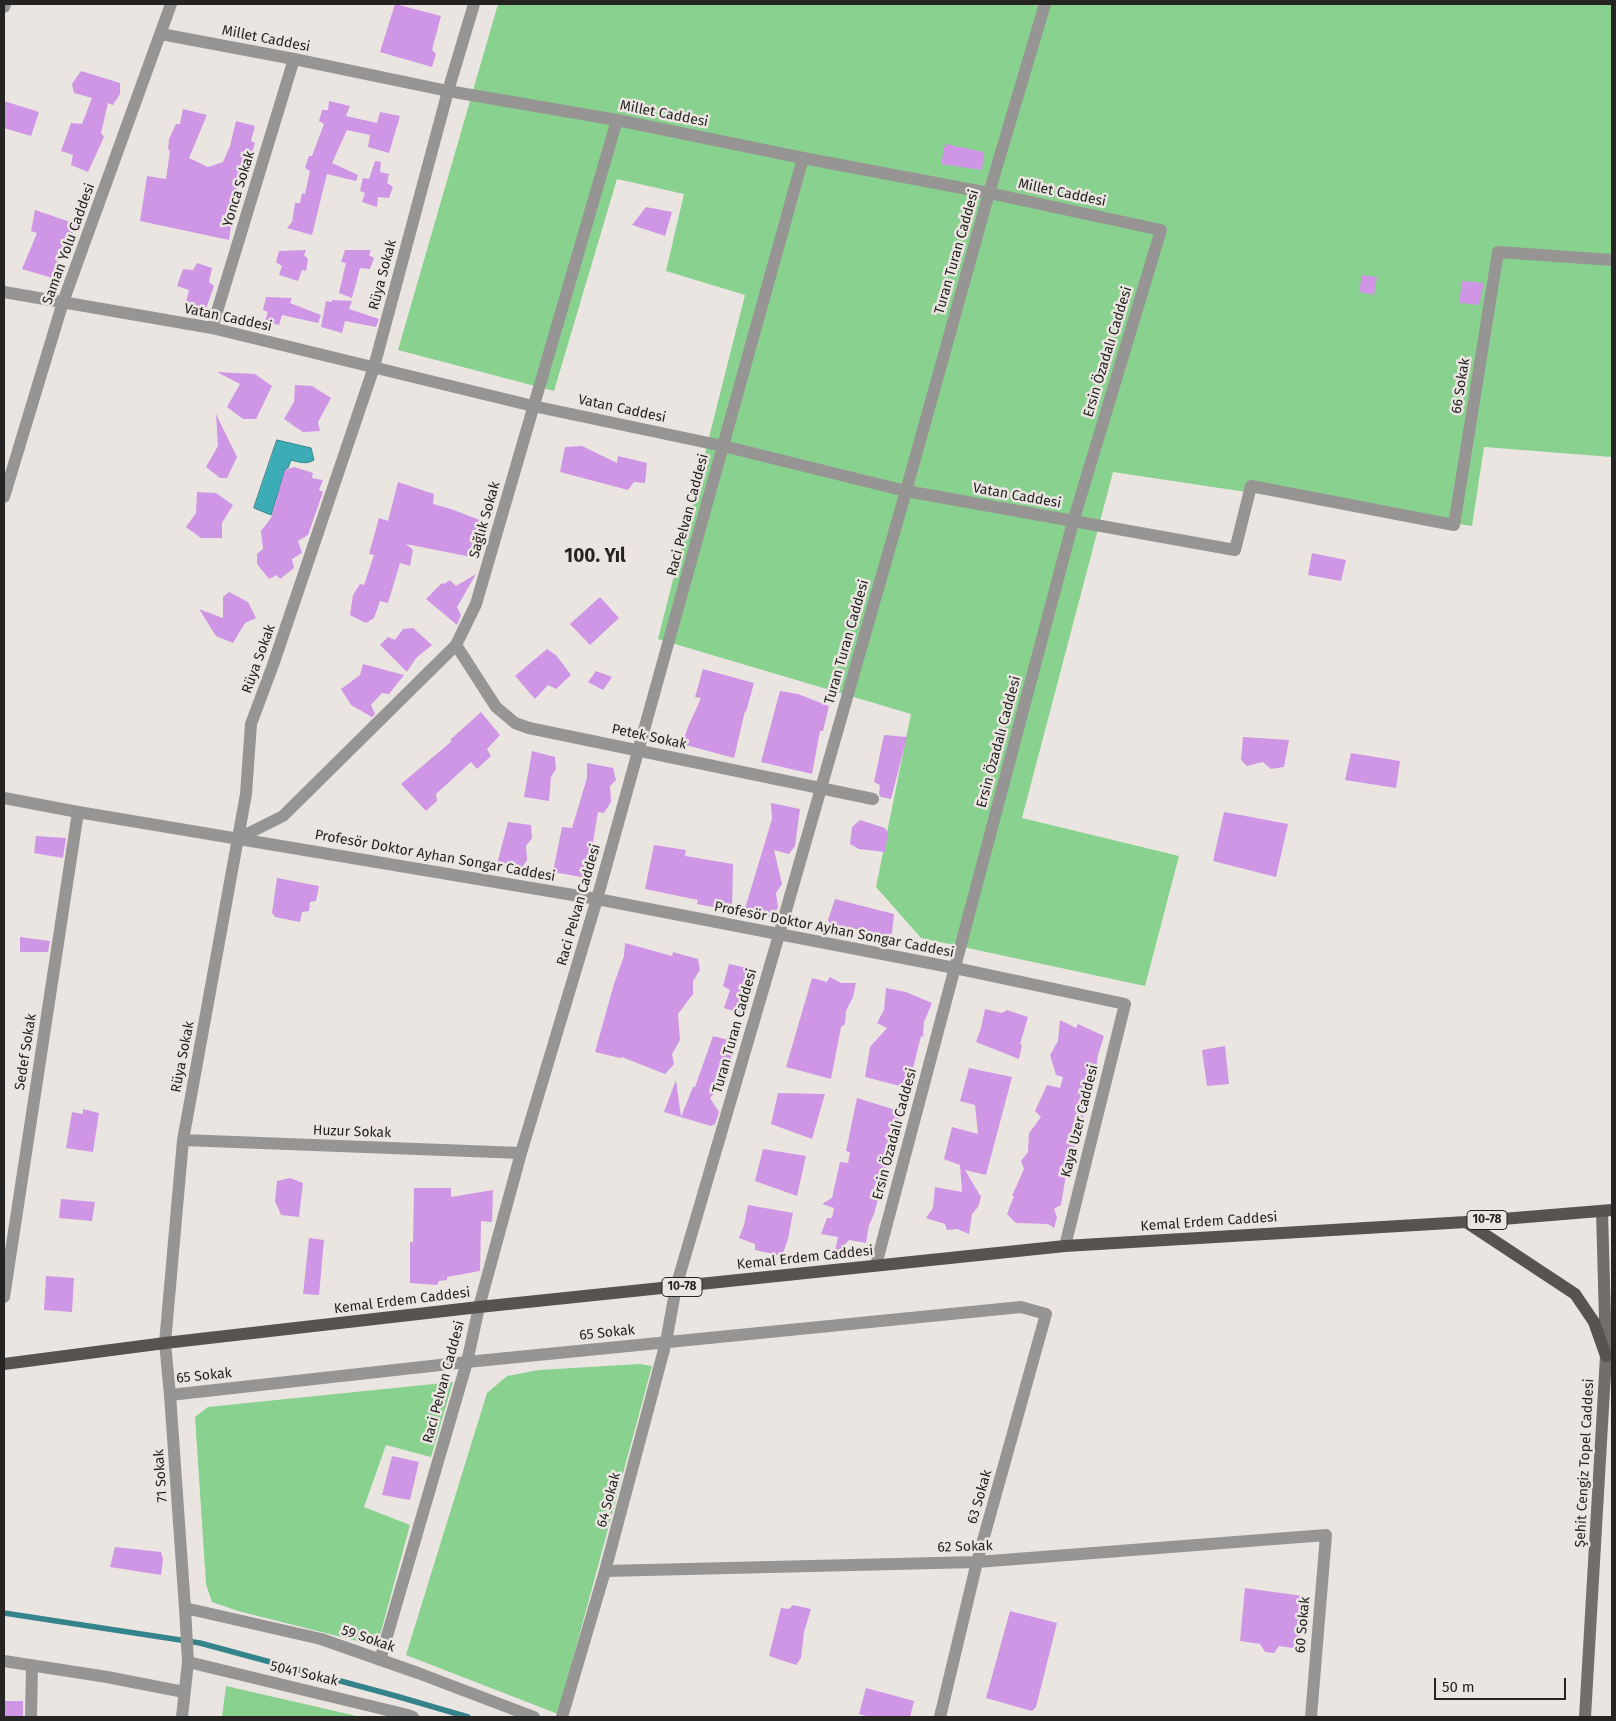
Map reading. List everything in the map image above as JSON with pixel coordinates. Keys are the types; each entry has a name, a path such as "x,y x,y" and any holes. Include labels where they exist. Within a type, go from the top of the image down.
{"main road":[{"name":"Kemal Erdem Caddesi","path":"4,1364 165,1343 479,1307 1065,1246 1466,1222 1607,1210"},
{"name":"Şehit Cengiz Topel Caddesi","path":"1585,1717 1606,1356 1607,1210"},
{"path":"1466,1222 1575,1294 1594,1322 1606,1356"}],"street":[{"name":"Saman Yolu Caddesi","path":"4,497 63,302 171,4"},
{"name":"Rüya Sokak","path":"165,1343 183,1140 239,838 246,794 251,724 273,665 374,367 448,91 474,4"},
{"name":"Turan Turan Caddesi","path":"676,1287 779,935 989,193 1045,4"},
{"name":"Millet Caddesi","path":"161,34 448,91 617,120 989,193 1161,230"},
{"name":"Yonca Sokak","path":"212,328 294,59"},
{"name":"Sağlık Sokak","path":"239,838 283,816 456,646 476,604 617,120"},
{"name":"Raci Pelvan Caddesi","path":"380,1660 466,1362 521,1153 598,899 803,158"},
{"name":"Ersin Özadalı Caddesi","path":"876,1265 1073,522 1161,230"},
{"name":"66 Sokak","path":"1235,550 1251,486 1454,525 1498,252 1612,260"},
{"name":"Vatan Caddesi","path":"4,292 212,328 533,406 722,446 906,491 1235,550"},
{"name":"Petek Sokak","path":"456,646 496,707 515,723 530,728 873,799"},
{"name":"Profesör Doktor Ayhan Songar Caddesi","path":"4,798 598,899 955,968 1125,1004"},
{"name":"Sedef Sokak","path":"4,1296 78,812"},
{"name":"Kaya Uzer Caddesi","path":"1065,1246 1125,1004"},
{"name":"Huzur Sokak","path":"183,1140 521,1153"},
{"name":"64 Sokak","path":"562,1717 605,1572 666,1342 676,1287"},
{"name":"65 Sokak","path":"170,1395 466,1362 1021,1307 1046,1314"},
{"name":"63 Sokak","path":"940,1717 978,1562 1046,1314"},
{"name":"71 Sokak","path":"165,1343 186,1608 188,1662 182,1717"},
{"name":"62 Sokak","path":"605,1572 978,1562 1326,1535"},
{"name":"60 Sokak","path":"1311,1717 1326,1535"},
{"name":"59 Sokak","path":"186,1608 322,1639 534,1717"},
{"path":"4,1661 107,1677 184,1692"},
{"name":"5041 Sokak","path":"188,1662 413,1717"},
{"path":"31,1717 32,1665"}],"green space":[{"path":"498,4 1612,4 1612,457 1484,447 1472,526 1113,472 1022,818 1179,856 1145,986 921,938 876,887 911,714 658,639 745,295 666,271 684,194 617,179 554,391 398,350"},
{"path":"640,1364 652,1366 558,1714 406,1655 487,1393 507,1376 539,1370"},
{"path":"453,1382 431,1457 386,1445 364,1507 410,1525 377,1646 238,1611 212,1602 206,1584 195,1417 208,1407"},
{"path":"226,1686 361,1717 222,1717"}],"water":[{"path":"277,440 311,448 314,460 305,463 291,460 288,468 286,468 271,515 254,508"}],"building":[{"path":"395,4 441,16 432,50 436,54 432,67 380,52"},
{"path":"81,71 120,83 120,94 113,105 108,103 101,133 104,137 88,172 71,165 73,155 61,151 71,123 82,124 92,98 74,93 72,84"},
{"path":"4,101 39,112 31,136 4,128"},
{"path":"329,101 350,106 346,116 377,123 380,112 400,116 389,153 368,147 370,135 347,130 332,163 358,175 356,181 327,174 312,235 287,228 292,222 295,203 300,203 302,193 305,194 310,171 305,168 309,156 312,156 324,124 319,121 322,110 328,110"},
{"path":"183,109 207,115 189,158 208,167 223,162 230,146 236,121 255,126 251,141 255,143 248,165 244,166 240,181 238,181 229,240 140,221 147,176 166,179 170,151 168,149 169,139 176,124 180,124"},
{"path":"945,144 984,152 982,170 941,164"},
{"path":"375,161 381,162 380,172 389,174 387,183 393,187 389,198 378,197 377,207 362,202 365,193 360,191 363,178 369,179"},
{"path":"646,207 672,212 665,236 632,225"},
{"path":"35,210 76,224 69,243 64,242 52,278 22,269 37,233 31,231"},
{"path":"306,250 304,255 308,259 306,271 302,270 298,281 279,275 282,266 276,262 279,251"},
{"path":"345,250 371,250 369,255 374,258 370,269 360,268 352,298 339,293 346,263 341,262"},
{"path":"197,263 212,268 209,282 214,286 206,309 186,302 189,290 177,286 183,269 193,270"},
{"path":"1362,275 1377,277 1374,295 1359,292"},
{"path":"1462,281 1484,283 1479,305 1459,303"},
{"path":"266,297 292,298 290,303 321,315 318,323 282,315 279,325 265,321 268,312 263,310"},
{"path":"332,300 352,301 349,309 379,319 376,327 345,321 342,333 321,327 326,301 332,302"},
{"path":"217,372 255,374 272,386 256,419 243,419 227,407 240,384"},
{"path":"295,385 312,386 331,398 318,422 320,431 303,432 284,419 294,402"},
{"path":"216,414 237,457 227,478 220,478 206,467 218,446"},
{"path":"582,446 617,463 618,456 647,463 645,483 634,482 628,490 560,472 565,447"},
{"path":"294,467 313,473 312,478 323,480 319,490 323,492 308,535 298,541 302,553 292,559 294,568 280,579 277,575 269,579 257,564 257,554 263,549 261,531 271,518 285,470"},
{"path":"398,482 434,494 433,504 485,522 476,558 406,544 413,550 410,566 400,563 388,603 380,601 374,618 366,623 350,615 353,595 360,584 364,585 374,555 369,554 379,518 388,521"},
{"path":"197,492 216,493 233,505 222,523 222,538 201,538 186,527 196,513"},
{"path":"1312,553 1346,560 1341,581 1308,575"},
{"path":"476,574 457,607 461,615 457,625 426,599 442,583 444,584 450,580 456,586"},
{"path":"229,592 248,602 256,618 245,623 233,643 216,636 199,609 223,618 223,597"},
{"path":"600,597 619,618 590,645 570,624"},
{"path":"413,628 432,645 416,658 407,672 380,645 388,637 395,640 403,629"},
{"path":"547,649 556,655 571,675 556,689 548,685 535,699 515,676"},
{"path":"363,664 404,675 389,694 382,693 371,705 375,714 372,717 351,705 341,689 360,675"},
{"path":"703,669 754,683 734,758 682,744 701,698 695,697"},
{"path":"596,671 612,677 603,690 588,682"},
{"path":"780,691 798,694 829,706 823,731 820,731 812,774 761,762"},
{"path":"481,712 500,735 487,749 491,756 477,769 471,762 436,794 437,801 426,811 401,784 452,741 450,740"},
{"path":"884,735 907,737 891,799 881,797 879,794 880,785 874,782"},
{"path":"1243,737 1289,740 1284,767 1271,769 1263,762 1247,766 1241,760"},
{"path":"532,751 555,757 556,769 551,777 549,801 524,797"},
{"path":"1351,753 1400,761 1396,788 1345,780"},
{"path":"587,763 613,768 616,780 610,786 611,802 604,813 598,812 587,878 553,872 562,827 572,828 587,778"},
{"path":"771,803 800,809 795,846 789,854 774,850 782,884 776,893 778,907 772,918 744,912 772,819"},
{"path":"1224,812 1288,824 1276,877 1213,861"},
{"path":"860,820 885,828 888,833 885,852 859,849 850,844 852,827"},
{"path":"508,822 531,825 532,838 526,846 527,860 521,869 497,864"},
{"path":"36,836 66,838 63,858 34,853"},
{"path":"654,845 686,850 685,856 733,864 732,909 697,904 698,900 645,889"},
{"path":"277,878 319,886 316,901 310,902 309,911 302,912 300,922 275,917 272,913"},
{"path":"835,899 894,914 892,933 886,938 852,928 832,927 828,920"},
{"path":"20,937 50,941 48,952 20,952"},
{"path":"625,943 672,956 673,952 698,959 700,970 693,981 693,994 678,1014 680,1040 672,1054 674,1064 665,1074 622,1057 595,1052 624,956"},
{"path":"729,964 752,969 755,975 747,995 749,1005 743,1014 724,1008 730,990 723,986"},
{"path":"830,977 841,983 856,983 853,997 846,1011 845,1024 841,1027 831,1079 786,1067 812,978 827,982"},
{"path":"886,988 906,992 932,1003 924,1022 923,1037 921,1036 908,1088 865,1077 870,1047 887,1028 877,1023 884,1010"},
{"path":"985,1009 1002,1013 1007,1010 1028,1017 1020,1044 1022,1045 1019,1059 976,1042"},
{"path":"1060,1020 1076,1028 1078,1024 1104,1036 1082,1121 1080,1121 1069,1176 1066,1175 1061,1205 1054,1209 1057,1217 1054,1228 1048,1224 1016,1223 1007,1214 1014,1196 1012,1196 1024,1169 1021,1161 1028,1152 1029,1133 1041,1117 1035,1111 1047,1085 1060,1088 1063,1077 1056,1075 1050,1055 1058,1041"},
{"path":"713,1036 737,1042 728,1066 728,1077 710,1098 719,1112 715,1124 711,1126 664,1112 676,1080 681,1117 693,1087 695,1087"},
{"path":"1225,1046 1229,1084 1207,1086 1202,1050"},
{"path":"969,1068 1012,1077 986,1175 965,1170 981,1197 978,1207 972,1214 969,1234 957,1229 947,1230 945,1224 926,1218 933,1208 935,1187 962,1192 960,1165 944,1159 952,1127 978,1134 975,1105 960,1101"},
{"path":"778,1093 825,1094 812,1139 771,1124"},
{"path":"857,1098 902,1112 874,1214 869,1225 866,1243 849,1240 834,1256 838,1237 821,1234 827,1218 832,1218 834,1208 822,1204 832,1198 840,1162 848,1163 850,1152 846,1151"},
{"path":"83,1109 99,1113 93,1152 66,1148 72,1112 83,1114"},
{"path":"763,1149 806,1156 797,1196 755,1181"},
{"path":"290,1178 303,1183 299,1217 281,1215 275,1201 277,1181"},
{"path":"414,1188 451,1188 451,1197 493,1190 492,1222 481,1221 480,1271 447,1277 447,1280 439,1281 437,1285 410,1283 410,1242 413,1242"},
{"path":"61,1199 95,1202 92,1221 59,1218"},
{"path":"748,1205 793,1213 783,1253 778,1255 755,1250 755,1244 739,1238"},
{"path":"309,1238 324,1240 319,1295 303,1294"},
{"path":"46,1276 74,1278 72,1312 44,1310"},
{"path":"392,1456 419,1462 410,1500 382,1495"},
{"path":"115,1547 161,1552 163,1559 161,1575 110,1567"},
{"path":"1245,1588 1303,1596 1300,1649 1279,1646 1274,1653 1265,1652 1260,1644 1240,1641"},
{"path":"793,1605 811,1609 804,1632 801,1658 796,1665 769,1656 781,1608 789,1609"},
{"path":"1010,1611 1057,1623 1036,1707 1032,1711 986,1698"},
{"path":"866,1688 914,1701 910,1717 870,1717 859,1714"},
{"path":"4,1701 23,1701 23,1717 4,1717"}],"waterway":[{"path":"4,1613 200,1643 468,1717"}],"district":[{"name":"100. Yıl","path":"595,557"}]}
